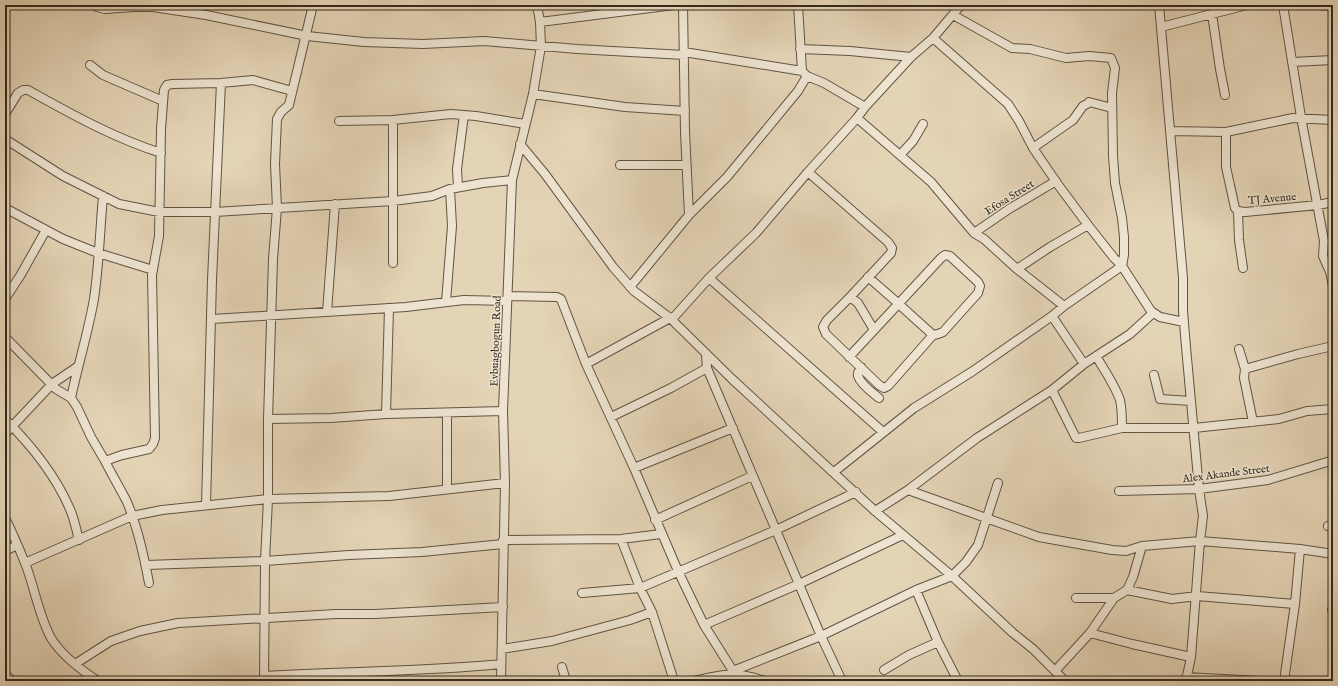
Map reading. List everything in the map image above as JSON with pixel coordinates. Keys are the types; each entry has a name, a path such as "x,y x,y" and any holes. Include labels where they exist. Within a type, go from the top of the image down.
{"street":[{"path":"95,5 96,7 105,9 145,7 206,15 306,36 364,42 423,44 484,41 541,46 684,54 805,73 865,107"},
{"path":"313,5 289,105 281,112 277,119 275,164 277,208 273,259 268,419 268,499 265,561 264,678 325,672 452,669 502,664"},
{"name":"Evbuagbogun Road","path":"501,681 505,482 503,411 512,180 533,94 541,46 540,22 537,5"},
{"path":"540,22 674,5"},
{"path":"683,5 684,111 689,216"},
{"path":"630,287 689,216 727,177 789,103 805,73 800,49 798,5"},
{"path":"586,364 674,317 709,278 756,233 865,107 911,57 933,38 961,5"},
{"path":"1159,5 1183,278 1184,322 1199,489 1203,516 1191,656 1186,679 1261,681"},
{"path":"1161,27 1247,5"},
{"path":"1283,5 1301,118 1324,241 1323,256 1330,272 1333,286"},
{"path":"1294,5 1308,5"},
{"path":"1319,5 1333,6"},
{"path":"1212,14 1220,69 1226,95"},
{"path":"834,472 914,408 973,371 1122,266 1124,255 1124,237 1113,163 1112,94 1115,68 1111,58 1089,56 1066,58 1030,49 1012,48 953,15"},
{"path":"933,38 1008,104 1033,148 1088,225 1122,266 1153,313 1160,317 1184,322"},
{"path":"800,49 850,50 911,57"},
{"path":"1292,62 1333,60"},
{"path":"90,65 103,75 163,101"},
{"path":"105,461 122,455 149,449 153,444 154,438 153,270 158,236 164,90 167,85 253,80 292,90"},
{"path":"206,506 215,212 221,83"},
{"path":"5,114 18,93 23,90 28,90 100,128 136,145 161,154"},
{"path":"533,94 625,107 684,111"},
{"path":"1033,148 1073,120 1083,106 1088,102 1112,108"},
{"path":"339,121 393,120 451,114 525,124"},
{"path":"446,302 454,188 464,115"},
{"path":"857,118 931,182 974,233 984,239 1017,269 1064,306"},
{"path":"1171,132 1226,132 1293,118 1333,120"},
{"path":"393,120 394,263"},
{"path":"900,155 914,141 923,124"},
{"name":"TJ Avenue","path":"1226,132 1226,167 1235,208 1238,211 1245,212 1318,205 1333,202"},
{"path":"5,139 64,176 103,196 120,204 159,212 215,212 393,201 432,196 454,188 512,180"},
{"path":"520,144 545,174 608,262 634,291 670,318 706,355 875,511 952,576 1065,681"},
{"path":"620,165 686,165"},
{"path":"808,172 856,213 888,242 892,248 891,253 827,320 823,327 826,334 849,357 879,385 884,388 888,386 933,335 943,332 978,293 980,286 978,282 950,256 945,255 849,357"},
{"name":"Efosa Street","path":"974,233 1009,209 1056,181"},
{"path":"71,398 94,298 103,196"},
{"path":"328,312 335,204"},
{"path":"5,208 63,239 98,253 153,270"},
{"path":"1238,211 1239,240 1243,268"},
{"path":"1017,269 1050,247 1088,225"},
{"path":"5,299 46,230"},
{"path":"868,277 933,335"},
{"path":"709,278 883,432"},
{"path":"212,319 272,314 389,308 464,300 557,297 561,299 586,364 634,468 661,534 704,625 732,673 765,681"},
{"path":"850,297 858,303 874,330"},
{"path":"386,414 389,308"},
{"path":"875,511 908,490 977,438 1052,390 1084,364 1130,334 1153,313"},
{"path":"1052,316 1084,364"},
{"path":"5,337 56,389 71,398 77,407 132,516 143,550 149,583"},
{"path":"1245,369 1333,346"},
{"path":"1239,349 1245,369 1244,378 1253,422"},
{"path":"706,355 707,368 752,476 842,681"},
{"path":"1096,356 1120,400 1122,428"},
{"path":"5,434 52,384 77,367"},
{"path":"861,367 858,372 858,376 863,384 879,398"},
{"path":"611,417 671,388 707,368"},
{"path":"1154,375 1160,399 1191,401"},
{"path":"1052,390 1076,438 1122,428 1194,428 1279,419 1307,411 1333,409"},
{"path":"268,419 503,411"},
{"path":"446,489 448,413"},
{"path":"5,419 32,448 53,478 70,508 79,540"},
{"path":"634,468 733,428"},
{"name":"Alex Akande Street","path":"1118,491 1199,489 1268,480 1333,461"},
{"path":"655,520 752,476"},
{"path":"25,563 132,516 162,510 268,499 389,496 505,482"},
{"path":"694,681 732,673 821,636 916,590 952,576 966,562 978,545 998,483"},
{"path":"908,490 1039,537 1112,550 1126,551 1142,546 1200,541 1300,549 1333,554"},
{"path":"582,593 640,588 776,530 856,492"},
{"path":"5,518 25,563 44,624 52,639 75,664 85,673 98,681"},
{"path":"146,565 265,561 422,552 503,542 621,539 661,534"},
{"path":"704,625 799,584 903,535"},
{"path":"621,539 640,588 652,612 674,681"},
{"path":"5,551 17,545"},
{"path":"1055,671 1090,633 1114,598 1127,590 1133,577 1142,546"},
{"path":"1284,681 1295,604 1300,549"},
{"path":"916,590 938,642 958,681"},
{"path":"1127,590 1172,599 1196,596 1295,604"},
{"path":"1076,598 1114,598"},
{"path":"75,664 111,641 140,630 178,623 336,614 375,614 503,607"},
{"path":"502,649 552,641 630,620 652,612"},
{"path":"1090,633 1132,644 1191,656"},
{"path":"884,670 909,655 938,642"},
{"path":"562,667 566,681"},
{"path":"5,674 12,681"}]}
